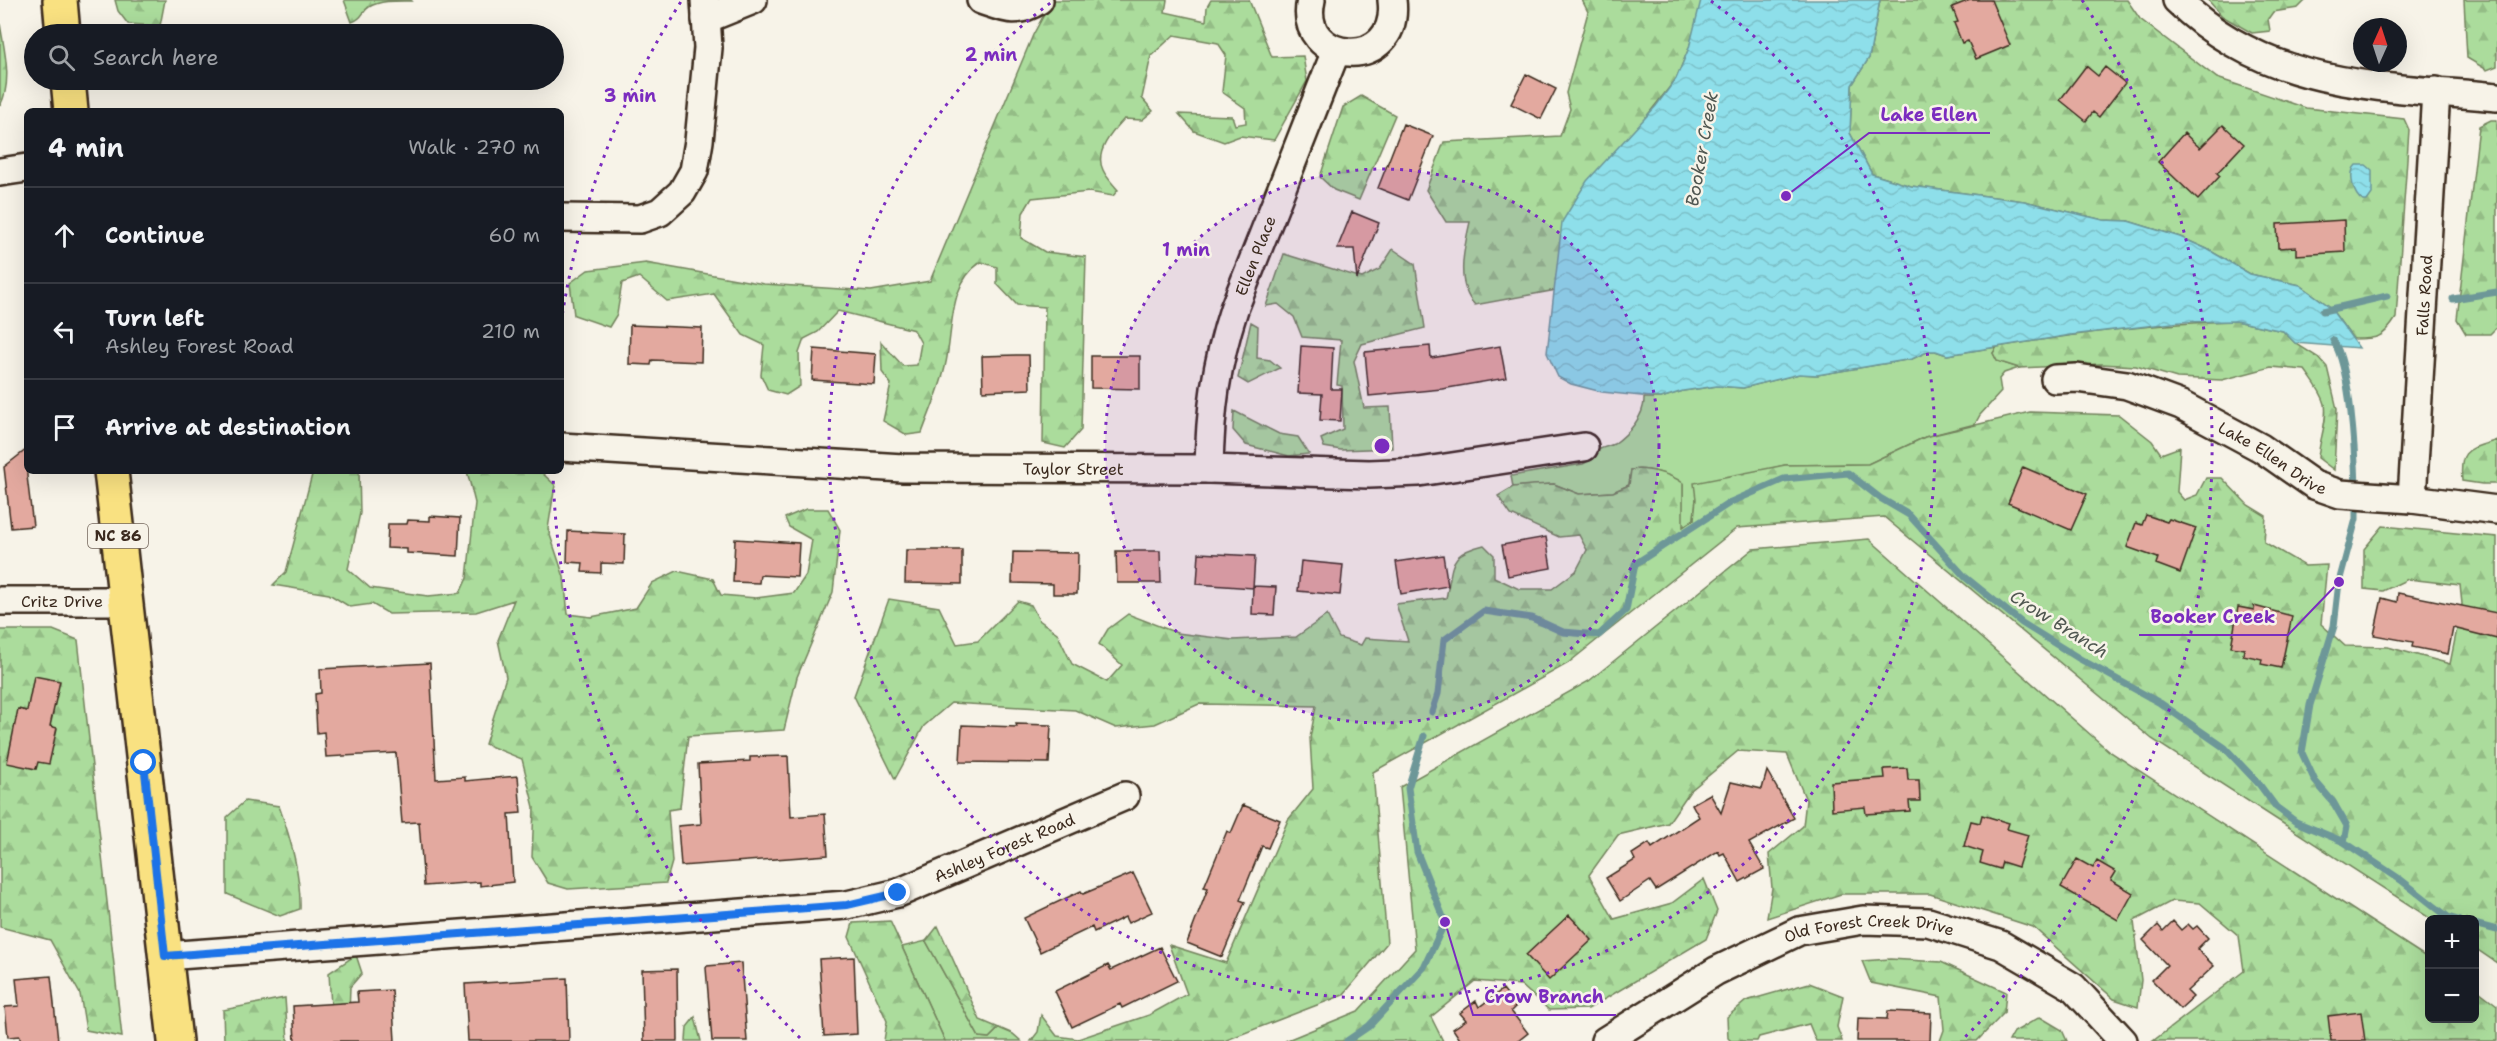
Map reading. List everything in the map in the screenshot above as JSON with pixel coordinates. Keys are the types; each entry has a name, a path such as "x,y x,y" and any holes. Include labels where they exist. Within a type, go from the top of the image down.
{"main road":[{"path":"60,0 62,24"},
{"path":"69,90 71,108"},
{"name":"NC 86","path":"111,474 175,1041"}],"street":[{"path":"564,218 640,219 660,212 682,192 694,171 699,141 708,48 705,10 753,0"},
{"path":"981,0 1009,10 1023,9 1039,0"},
{"path":"1311,0 1310,22 1316,34 1336,51 1349,53 1362,52 1384,38 1393,13 1392,0"},
{"path":"2177,0 2197,19 2224,38 2262,58 2309,75 2359,85 2497,97"},
{"name":"Ellen Place","path":"1209,469 1209,423 1222,346 1234,309 1336,51"},
{"name":"Falls Road","path":"2412,499 2436,91"},
{"path":"0,172 24,168"},
{"name":"Lake Ellen Drive","path":"2055,379 2077,378 2127,385 2181,405 2261,448 2314,485 2340,494 2412,499 2497,510"},
{"name":"Taylor Street","path":"564,447 903,468 1209,469 1358,474 1409,472 1584,447"},
{"name":"Critz Drive","path":"0,601 124,601"},
{"name":"Ashley Forest Road","path":"165,956 847,905 898,893 1125,796"},
{"name":"Old Forest Creek Drive","path":"1605,1041 1716,971 1799,931 1863,920 1928,922 2001,945 2073,987 2123,1041"}],"green space":[{"path":"115,0 165,0 160,24 128,24 118,11"},
{"path":"344,0 412,1 379,3 366,9 359,19 352,22"},
{"path":"1052,0 1167,0 1165,12 1206,21 1207,7 1211,0 1249,0 1272,57 1303,56 1307,81 1274,140 1240,136 1224,142 1194,131 1179,114 1232,116 1235,125 1246,123 1245,108 1222,92 1226,55 1218,43 1174,35 1151,56 1142,98 1153,111 1142,120 1124,119 1103,149 1101,163 1103,170 1118,190 1113,196 1089,192 1032,198 1023,213 1021,238 1045,252 1086,257 1081,430 1065,448 1043,443 1045,307 1017,305 997,284 997,267 981,262 970,271 957,295 943,375 922,433 907,435 883,421 891,384 882,372 881,342 903,366 917,365 921,343 914,330 838,311 818,332 804,339 799,353 800,386 786,395 768,390 761,375 764,345 743,335 714,294 667,301 639,277 622,283 617,314 609,327 574,315 570,283 588,270 646,263 764,284 871,291 930,281 1033,35"},
{"path":"1582,0 1701,0 1702,2 1689,48 1676,79 1563,222 1556,290 1475,305 1469,297 1463,277 1464,254 1470,222 1446,222 1426,190 1444,142 1560,136 1570,109 1566,93 1588,12"},
{"path":"1880,0 2127,0 2140,19 2217,78 2306,108 2404,119 2409,130 2396,318 2383,334 2368,339 2353,339 2329,306 2300,285 2250,274 2207,249 2180,237 2128,221 2103,220 2024,201 1911,186 1872,174 1850,133 1852,85 1869,58"},
{"path":"2208,0 2306,0 2298,8 2273,12 2268,19 2270,31 2252,33 2222,16"},
{"path":"2464,0 2497,0 2497,66 2487,70 2467,58"},
{"path":"0,23 7,76 0,106"},
{"path":"1361,96 1395,115 1359,200 1334,190 1320,177 1343,107"},
{"path":"2491,120 2497,120 2497,327 2490,334 2466,334 2457,319 2479,126"},
{"path":"1393,249 1415,264 1425,328 1362,344 1354,361 1364,408 1390,407 1392,448 1341,450 1324,447 1321,439 1343,429 1342,386 1337,385 1341,340 1302,337 1294,317 1278,304 1266,306 1284,254 1362,278 1380,269"},
{"path":"2236,321 2283,331 2295,343 2319,358 2327,367 2337,409 2334,470 2318,458 2325,404 2305,370 2271,367 2222,380 2177,378 2136,366 2101,364 2019,368 1997,361 1993,353 1997,347 2086,334 2176,324"},
{"path":"1251,322 1258,326 1257,358 1270,360 1280,368 1248,384 1238,378"},
{"path":"1997,347 1993,353 1997,361 2019,368 2004,373 1999,379 2001,392 1975,424 1925,437 1868,464 1785,465 1756,472 1696,499 1694,519 1682,527 1683,484 1658,472 1631,470 1629,485 1613,492 1579,494 1554,484 1513,487 1511,476 1583,464 1600,449 1614,444 1639,418 1644,398 1661,398 1683,391 1717,386 1743,388 1799,374 1817,375 1912,359 1929,351 1947,355"},
{"path":"1234,411 1279,434 1298,437 1309,454 1289,456 1246,445 1233,430"},
{"path":"2030,412 2119,415 2152,441 2161,454 2180,447 2177,492 2184,500 2197,495 2206,478 2222,478 2248,505 2266,516 2264,542 2305,566 2327,565 2321,624 2345,646 2388,647 2450,664 2462,604 2460,585 2408,579 2383,591 2364,589 2364,549 2383,526 2497,537 2497,963 2479,951 2479,915 2425,915 2152,739 1884,517 1737,528 1567,664 1373,772 1387,943 1343,995 1224,1041 1031,1041 1038,1032 1041,1015 1057,1036 1078,1039 1149,1015 1187,994 1169,945 1226,963 1288,820 1313,789 1310,738 1316,706 1199,704 1155,724 1116,728 1075,710 951,703 924,726 895,779 854,696 889,599 939,607 957,644 978,641 1018,601 1031,605 1039,620 1057,633 1072,664 1107,682 1122,665 1099,644 1108,629 1128,614 1177,633 1233,640 1296,637 1327,615 1339,638 1361,645 1365,638 1408,641 1396,604 1446,598 1454,562 1472,548 1484,545 1494,555 1494,577 1519,589 1552,589 1576,571 1587,550 1579,535 1559,537 1511,515 1498,496 1513,487 1554,484 1579,494 1613,492 1629,485 1631,470 1658,472 1683,483 1683,527 1694,519 1696,499 1694,483 1785,465 1868,464 1925,437"},
{"path":"2497,440 2497,484 2462,481 2461,470 2464,456 2473,448"},
{"path":"312,474 359,474 360,513 348,569 370,588 428,596 460,593 467,578 475,503 468,474 543,474 555,485 548,529 564,577 568,614 591,617 636,608 652,583 677,571 713,579 721,595 756,598 794,593 806,575 812,540 789,527 785,518 806,509 828,509 840,530 833,592 797,677 784,730 688,736 680,808 668,810 672,862 666,883 568,889 548,883 532,857 534,807 522,759 485,744 506,677 498,640 514,600 476,612 389,614 372,604 350,607 329,594 273,585 286,572"},
{"path":"1869,539 2109,751 2425,956 2425,1023 2479,1023 2479,991 2497,1005 2497,1041 2153,1041 2244,971 2239,936 2200,903 2172,901 2134,921 2141,980 2138,1007 2114,999 2033,927 1930,894 1841,894 1767,918 1772,888 1769,854 1803,826 1806,800 1787,754 1738,751 1690,791 1668,823 1618,835 1589,875 1614,919 1672,903 1704,879 1717,911 1706,939 1588,1009 1549,1010 1521,985 1475,981 1431,1017 1443,1041 1285,1041 1358,1011 1415,949 1400,787 1589,681 1753,549"},
{"path":"0,630 53,630 78,640 122,1037 86,1030 80,994 50,940 0,927"},
{"path":"245,801 279,806 294,857 299,883 300,909 280,916 227,894 227,817"},
{"path":"890,921 945,1041 884,1041 887,1021 849,937 853,923"},
{"path":"938,926 980,1020 999,1028 989,1038 979,1037 926,941"},
{"path":"926,941 979,1037 989,1038 999,1028 1013,1034 1021,1041 945,1041 902,947"},
{"path":"356,955 362,973 350,987 348,1041 333,1041 329,973"},
{"path":"1890,959 1941,962 2006,992 2004,1013 1977,1041 1940,1041 1944,1030 1941,997 1871,983 1862,961"},
{"path":"1809,983 1843,996 1837,1027 1842,1041 1816,1041 1809,1024 1759,1037 1757,1041 1731,1041 1728,1038 1727,1017 1746,1001"},
{"path":"285,998 288,1041 224,1041 223,1010"},
{"path":"695,1017 701,1041 686,1041 687,1027"},
{"path":"2040,1017 2062,1030 2067,1041 2009,1041 2014,1032"}],"water":[{"path":"1701,0 1880,0 1869,58 1852,85 1850,133 1872,174 1911,186 2024,201 2103,220 2128,221 2180,237 2207,249 2250,274 2300,285 2329,306 2359,348 2295,343 2283,331 2236,321 2181,322 2071,335 1947,355 1929,351 1912,359 1817,375 1799,374 1743,388 1717,386 1683,391 1661,398 1602,392 1571,384 1558,377 1547,353 1562,222 1587,181 1656,106 1676,79 1689,48"},
{"path":"2356,165 2366,165 2372,170 2372,194 2367,201 2363,201 2357,195 2353,184 2352,174"}],"building":[{"path":"1970,0 1991,0 2010,45 1976,59 1968,41 1962,43 1954,23 1958,22 1952,7"},
{"path":"2086,66 2098,76 2105,67 2125,83 2099,117 2093,112 2086,121 2060,100"},
{"path":"1526,74 1556,89 1541,119 1511,104"},
{"path":"1403,124 1433,136 1408,200 1378,188"},
{"path":"2223,125 2244,144 2217,173 2220,176 2198,200 2158,162 2184,133 2200,148"},
{"path":"1352,212 1379,223 1357,279 1354,249 1337,249"},
{"path":"2344,220 2345,252 2296,255 2296,247 2278,248 2277,224"},
{"path":"630,325 702,328 701,362 652,360 651,365 629,364"},
{"path":"1301,346 1333,348 1331,389 1342,389 1340,421 1320,420 1322,394 1298,393"},
{"path":"1430,346 1431,358 1500,346 1506,378 1442,389 1369,396 1365,352"},
{"path":"814,349 876,354 874,384 812,380"},
{"path":"1029,355 1030,389 983,391 982,356"},
{"path":"1091,356 1140,356 1140,389 1091,388"},
{"path":"24,451 24,474 27,474 33,526 11,528 4,467"},
{"path":"2023,467 2087,494 2071,530 2008,503"},
{"path":"2146,515 2167,522 2169,519 2196,528 2180,573 2156,564 2158,558 2127,547 2136,523 2142,525"},
{"path":"430,516 460,518 458,556 407,553 407,549 387,548 388,524 407,524 408,520 430,521"},
{"path":"568,531 625,534 624,564 601,563 601,573 582,572 583,563 567,562"},
{"path":"1546,537 1551,568 1508,576 1502,545"},
{"path":"735,539 799,543 797,577 760,575 759,583 733,582"},
{"path":"906,550 962,550 962,584 905,583"},
{"path":"1116,551 1160,551 1161,583 1117,583"},
{"path":"1013,552 1078,553 1077,594 1053,594 1053,584 1012,583"},
{"path":"1199,553 1255,556 1253,588 1197,584"},
{"path":"1443,555 1448,586 1401,594 1396,562"},
{"path":"1301,561 1343,565 1340,595 1298,591"},
{"path":"1253,586 1276,587 1274,615 1252,614"},
{"path":"2398,593 2497,613 2497,639 2453,628 2448,654 2412,647 2413,642 2374,635 2382,598 2397,602"},
{"path":"2254,606 2292,616 2281,668 2261,664 2262,659 2243,655 2244,649 2231,647 2238,607 2254,610"},
{"path":"430,663 436,779 465,777 465,781 518,776 521,813 509,814 513,882 480,886 480,882 424,886 419,822 402,823 396,753 326,757 324,732 317,733 315,694 321,693 320,669"},
{"path":"34,676 60,681 50,726 57,728 49,764 38,762 36,769 7,763 18,709 27,711"},
{"path":"1016,724 1051,725 1049,763 960,762 962,725 1017,727"},
{"path":"788,756 791,817 825,814 828,855 681,866 678,826 701,824 698,764 750,761 750,757"},
{"path":"1907,768 1908,780 1919,780 1920,801 1909,801 1910,811 1866,814 1865,807 1832,810 1831,782 1885,778 1884,769"},
{"path":"1767,771 1794,818 1749,843 1764,869 1740,882 1724,853 1720,855 1718,851 1656,890 1650,881 1620,901 1606,878 1635,860 1632,854 1649,843 1652,848 1699,817 1692,804 1710,794 1721,813 1731,782 1762,789"},
{"path":"1243,805 1280,820 1268,848 1262,846 1240,900 1245,902 1222,957 1187,943 1208,888 1204,887 1227,831 1231,833"},
{"path":"1982,815 2009,823 2007,829 2028,835 2018,867 2002,862 2000,869 1980,863 1983,852 1964,846 1971,821 1980,823"},
{"path":"2077,859 2093,868 2097,861 2116,872 2111,880 2133,893 2118,920 2061,887"},
{"path":"1133,873 1152,912 1128,923 1125,917 1094,932 1092,927 1040,952 1024,918 1081,891 1083,894"},
{"path":"1569,915 1592,940 1549,980 1526,955"},
{"path":"2173,921 2181,930 2188,924 2193,929 2197,926 2208,938 2197,949 2214,966 2187,991 2193,997 2180,1009 2152,980 2167,965 2143,940 2158,925 2163,931"},
{"path":"1160,947 1177,981 1122,1008 1120,1004 1072,1027 1055,991 1108,965 1111,970"},
{"path":"854,957 857,1034 824,1036 819,959"},
{"path":"741,963 747,1041 712,1041 706,968 707,966"},
{"path":"677,969 678,1041 644,1041 642,970"},
{"path":"51,976 58,1041 20,1041 20,1036 8,1037 5,1007 19,1006 16,979"},
{"path":"567,978 569,1041 468,1041 465,984"},
{"path":"1503,989 1516,1006 1511,1011 1528,1033 1518,1041 1461,1041 1453,1029 1466,1020 1460,1013 1476,1001 1479,1007"},
{"path":"392,990 395,1041 295,1041 293,1006 358,1002 357,992"},
{"path":"1888,1011 1931,1013 1930,1041 1857,1041 1858,1018 1887,1019"},
{"path":"2361,1012 2365,1041 2331,1041 2328,1016"}],"waterway":[{"path":"2453,299 2497,292"},
{"path":"2323,311 2387,296"},
{"name":"Booker Creek","path":"2333,340 2339,353 2348,390 2356,488"},
{"name":"Crow Branch","path":"1432,712 1438,694 1444,640 1484,611 1532,618 1563,632 1599,635 1626,610 1635,564 1731,502 1784,479 1848,473 1880,498 1909,515 1965,577 2022,623 2080,659 2160,703 2225,748 2259,784 2276,807 2296,822 2344,842 2401,880 2445,915"},
{"name":"Booker Creek","path":"2344,842 2347,826 2333,802 2315,781 2302,753 2310,705 2334,626 2339,582 2356,519 2356,500"},
{"name":"Crow Branch","path":"1347,1041 1369,1026 1424,967 1445,922 1417,852 1408,788 1424,736"},
{"name":"Crow Branch","path":"2479,925 2497,930"}],"place":[{"name":"Lake Ellen","path":"1786,196"},
{"name":"Booker Creek","path":"2339,582"},
{"name":"Crow Branch","path":"1445,922"}],"route":[{"path":"144,763 165,956 847,905 898,893"}]}
